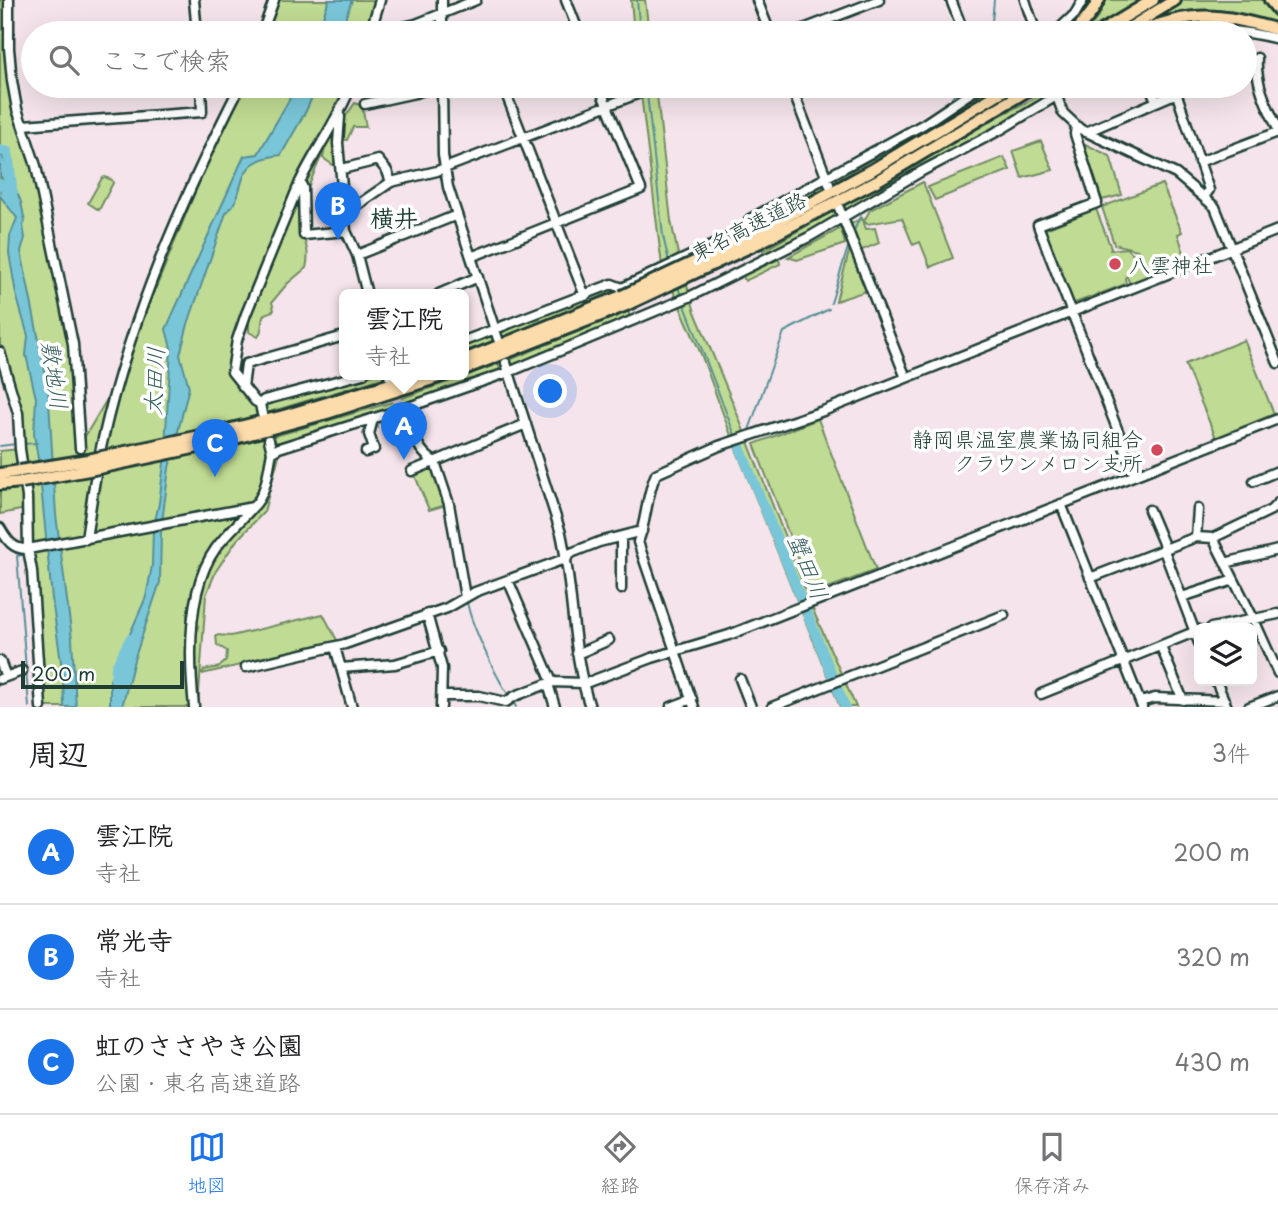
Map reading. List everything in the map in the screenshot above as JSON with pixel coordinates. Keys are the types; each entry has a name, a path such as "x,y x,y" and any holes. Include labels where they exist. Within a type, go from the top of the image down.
{"highway":[{"path":"1080,21 1092,12 1098,0"},
{"path":"1118,21 1153,0"},
{"path":"1141,21 1175,0"},
{"path":"1269,0 1278,10"},
{"path":"1170,21 1212,15 1245,21"},
{"path":"1257,24 1278,30"},
{"path":"940,129 987,98"},
{"name":"東名高速道路","path":"469,367 755,233 823,198 991,98"},
{"name":"東名高速道路","path":"755,233 878,180 1015,98"},
{"name":"東名高速道路","path":"469,358 623,296"},
{"path":"218,437 403,380"},
{"path":"0,484 21,476 155,446 218,437 327,413 429,380"},
{"path":"0,474 21,476"}],"street":[{"path":"9,0 12,81 36,166 73,344 80,448"},
{"path":"194,0 197,21"},
{"path":"266,21 274,0"},
{"path":"374,21 380,0"},
{"path":"442,0 442,21"},
{"path":"425,21 477,0"},
{"path":"566,0 574,21"},
{"path":"757,0 765,21"},
{"path":"824,21 879,0"},
{"path":"951,0 959,21"},
{"path":"1025,0 1032,21"},
{"path":"1077,21 1083,0"},
{"path":"1257,35 1278,40"},
{"path":"1199,162 1278,130 1257,76"},
{"path":"23,125 202,112 201,98"},
{"path":"86,539 103,438 145,299 186,198 234,98"},
{"path":"262,414 260,404 232,372 237,340 300,182 340,114 346,98"},
{"path":"365,104 392,98"},
{"path":"441,98 444,168 496,335"},
{"path":"508,98 585,296"},
{"path":"471,257 641,189 604,98"},
{"path":"346,212 391,182 444,168 627,98"},
{"path":"795,98 828,181"},
{"path":"765,259 750,219 828,181 908,137 964,98"},
{"path":"271,452 400,411 678,301 843,218 1053,98"},
{"path":"1057,98 1063,113 1086,132 1176,174 1215,206 1278,363"},
{"path":"1086,132 1138,111 1161,98"},
{"path":"1179,98 1209,190 1204,197"},
{"path":"340,114 338,143 346,231 357,255 366,289"},
{"path":"1076,125 1075,134 1097,203 1038,226 1135,475"},
{"path":"342,169 378,160 387,171 391,182"},
{"path":"918,162 922,171"},
{"path":"300,182 303,188 304,235 346,231"},
{"path":"839,208 906,378"},
{"path":"357,255 457,215"},
{"path":"623,296 676,263 745,230 755,233"},
{"path":"671,707 693,703 638,542 656,474 719,446 823,411 1278,230"},
{"path":"450,289 478,277"},
{"path":"469,340 496,335 612,284 623,296 636,319"},
{"path":"243,387 246,363 339,338"},
{"path":"0,352 18,413 27,497 28,549 32,572 41,707"},
{"path":"507,367 556,513 566,557 577,654 590,707"},
{"path":"260,404 264,400 340,380"},
{"path":"400,411 411,424 422,454 435,461 449,504 465,597"},
{"path":"366,452 374,449 369,434 373,419"},
{"path":"443,696 479,696 506,702 550,683 583,684 652,658 729,635 1278,419"},
{"path":"411,471 526,424"},
{"path":"194,707 192,644 201,577 217,546 257,504 265,484 271,452 269,440"},
{"path":"1254,481 1278,471"},
{"path":"1090,578 1196,537 1213,538 1271,510 1278,503"},
{"path":"1060,504 1141,705 1155,698 1226,704 1218,686"},
{"path":"0,528 12,546 28,549 253,507"},
{"path":"1196,537 1198,509"},
{"path":"1149,510 1194,624"},
{"path":"246,667 335,647 447,608 465,597 587,546 642,531"},
{"path":"621,537 621,589"},
{"path":"1213,538 1255,620 1278,673"},
{"path":"1225,563 1278,550"},
{"path":"508,580 550,683 555,707"},
{"path":"1182,597 1234,580"},
{"path":"427,614 442,668 441,707"},
{"path":"1238,623 1278,614"},
{"path":"772,707 1004,615"},
{"path":"1041,694 1194,632"},
{"path":"577,654 609,640"},
{"path":"335,647 352,707"},
{"path":"1161,647 1183,700"},
{"path":"341,668 395,664 439,651"},
{"path":"0,661 3,678 22,671"},
{"path":"740,679 751,707"},
{"path":"1250,707 1278,696"}],"green space":[{"path":"0,0 9,0 11,87 35,162 75,367 81,443 119,379 233,98 345,98 329,140 355,103 362,106 366,127 353,127 347,140 340,139 333,165 323,158 325,148 306,196 301,226 308,255 306,268 287,284 272,302 274,310 264,316 258,337 249,332 249,322 233,358 239,382 260,404 271,449 280,452 264,512 237,540 216,571 206,595 198,707 42,707 26,509 0,514 0,451 20,449 22,425 0,351","holes":["265,484 267,491 249,518 230,535","204,570 196,602 191,678 187,614"]},
{"path":"273,0 380,0 373,21 265,21"},
{"path":"631,0 645,0 648,21 633,21"},
{"path":"1106,0 1141,0 1109,21 1095,21"},
{"path":"1184,0 1265,0 1278,17 1278,26 1215,11 1148,21"},
{"path":"641,98 657,98 671,221 695,312 816,617 856,707 840,707 736,449 701,354 662,266"},
{"path":"963,98 974,98 760,227 753,228 750,219"},
{"path":"1035,98 1046,99 765,259 763,251"},
{"path":"1041,141 1053,170 1022,178 1013,151"},
{"path":"1083,143 1110,156 1122,195 1102,200"},
{"path":"1004,157 1010,170 935,200 928,187"},
{"path":"105,177 113,183 99,210 88,203"},
{"path":"923,182 953,258 930,267 920,242 913,245 902,218 867,224 864,221 870,210"},
{"path":"1162,184 1182,232 1178,234 1187,263 1130,285 1127,276 1126,284 1072,304 1043,230 1096,209 1110,250 1126,248 1141,260 1138,250 1114,244 1102,207"},
{"path":"862,218 866,229 875,228 879,243 860,251 849,225"},
{"path":"841,228 845,244 797,260 788,257"},
{"path":"850,248 869,290 836,301"},
{"path":"779,259 780,264 745,281 743,276"},
{"path":"612,286 616,287 616,293 504,339 501,336 501,332"},
{"path":"629,310 629,319 514,366 511,363 512,359"},
{"path":"491,334 494,341 469,350 469,343"},
{"path":"1244,340 1274,414 1216,438 1185,364"},
{"path":"498,364 501,371 402,405 399,402 400,399 453,380 469,380 469,374"},
{"path":"352,380 376,380 266,413 264,405"},
{"path":"393,402 396,407 277,443 274,440 275,436"},
{"path":"818,419 876,570 812,594 754,444"},
{"path":"434,466 446,505 429,510 414,473"},
{"path":"323,614 338,642 202,674 204,670 219,667 226,661 227,651 217,645 216,635 231,636"}],"water":[{"path":"329,0 352,0 344,21 321,21"},
{"path":"290,98 312,98 281,155 264,158 247,170 238,196 226,213 188,324 180,355 189,387 169,468 161,530 160,582 134,660 122,707 110,707 110,680 146,597 152,566 153,530 164,463 171,348 166,329 244,156 258,154"},
{"path":"0,150 21,202 25,238 21,251 48,386 56,515 72,639 76,707 64,707 63,676 34,434 36,398 26,355 28,336 16,294 9,253 10,236 17,218 0,196 0,187 8,191 0,175"}],"waterway":[{"path":"637,0 639,21"},
{"path":"992,21 994,0"},
{"path":"647,98 663,236 669,262"},
{"path":"947,105 951,98"},
{"path":"0,150 8,152 12,185"},
{"path":"853,233 863,210 917,179"},
{"name":"敷地川","path":"0,184 13,192"},
{"path":"831,303 849,244"},
{"path":"678,287 682,298"},
{"path":"684,303 736,438"},
{"path":"745,433 749,430 784,332 829,309"},
{"name":"蟹田川","path":"737,440 845,707"},
{"path":"22,444 37,443"},
{"path":"0,446 16,444"},
{"path":"33,553 44,550"},
{"path":"27,554 17,556 29,707"},
{"path":"467,600 484,650 510,697"},
{"name":"太田川","path":"115,680 116,667 130,639"},
{"path":"513,701 516,707"}],"tunnel":[{"path":"393,387 400,410"}],"place":[{"name":"常光寺","path":"338,240"},
{"name":"八雲神社","path":"1115,264"},
{"name":"静岡県温室農業協同組合 クラウンメロン支所","path":"1157,450"},
{"name":"雲江院","path":"404,460"},
{"name":"虹のささやき公園","path":"215,477"}],"district":[{"name":"横井","path":"394,217"}]}
